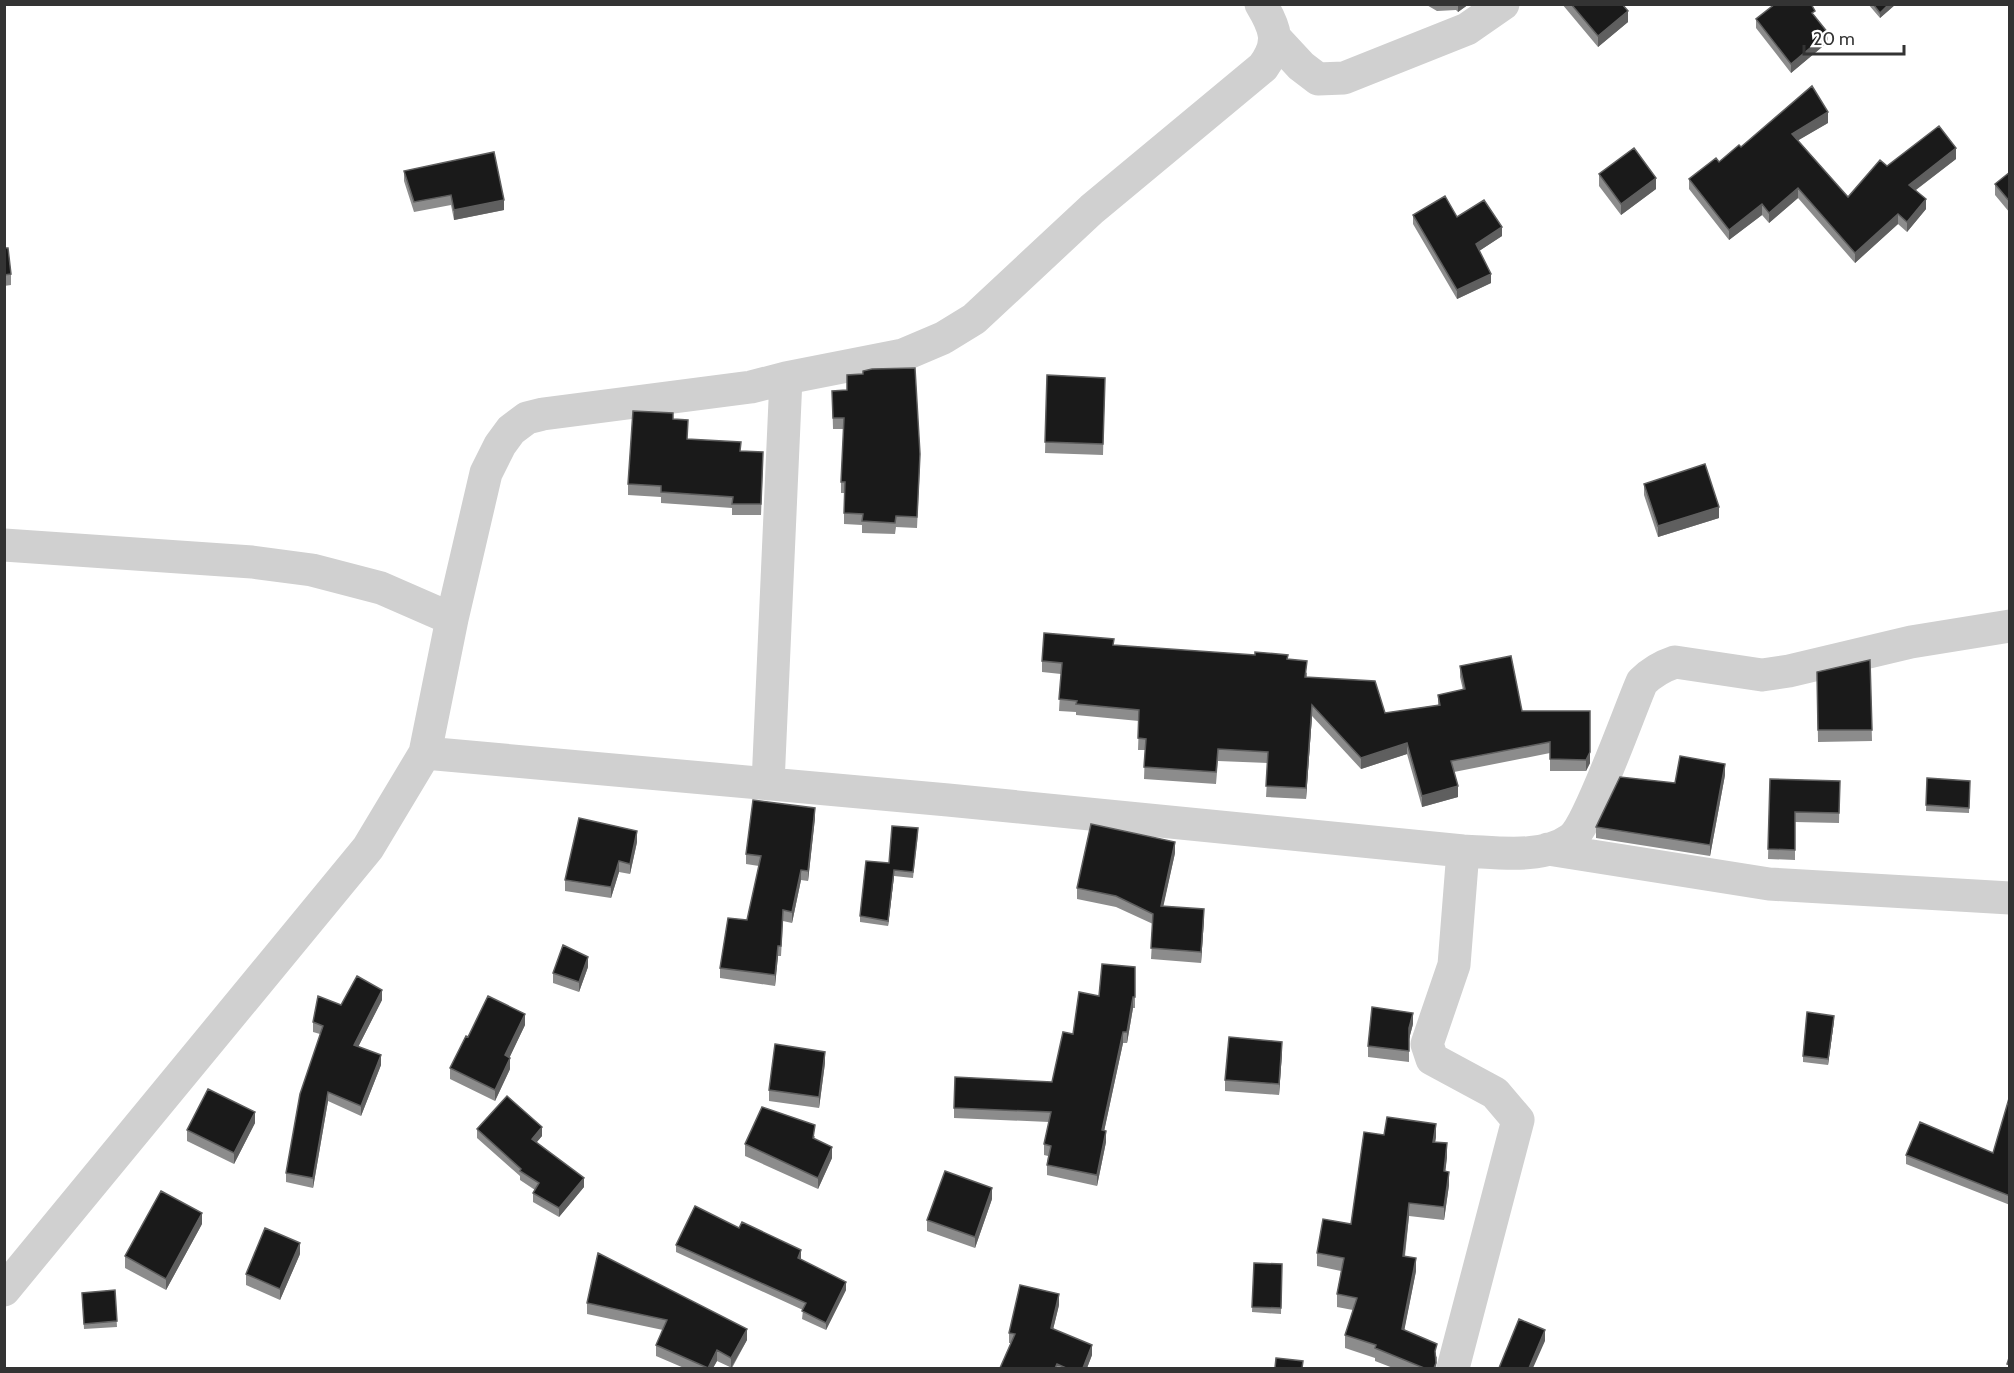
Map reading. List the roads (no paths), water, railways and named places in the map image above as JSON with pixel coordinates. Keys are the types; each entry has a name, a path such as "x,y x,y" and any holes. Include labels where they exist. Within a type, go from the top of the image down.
{"street":[{"path":"4,1290 368,848 425,753 452,619 486,472 511,430 527,418 543,414 751,387 903,355 943,338 974,319 1092,209 1263,67 1273,54 1275,38 1271,21 1261,4"},
{"path":"1275,38 1301,66 1317,79 1344,78 1467,29 1503,4"},
{"path":"768,784 786,378"},
{"path":"4,545 252,562 312,570 381,588 452,619"},
{"path":"425,753 1463,851 1516,853 1548,849 1572,839 1586,818 1642,682 1649,675 1667,665 1676,662 1762,675 1789,671 1911,642 2010,626"},
{"path":"1548,849 1769,884 2010,898"},
{"path":"1453,1368 1518,1120 1495,1093 1432,1059 1427,1044 1454,965 1463,851"}]}
